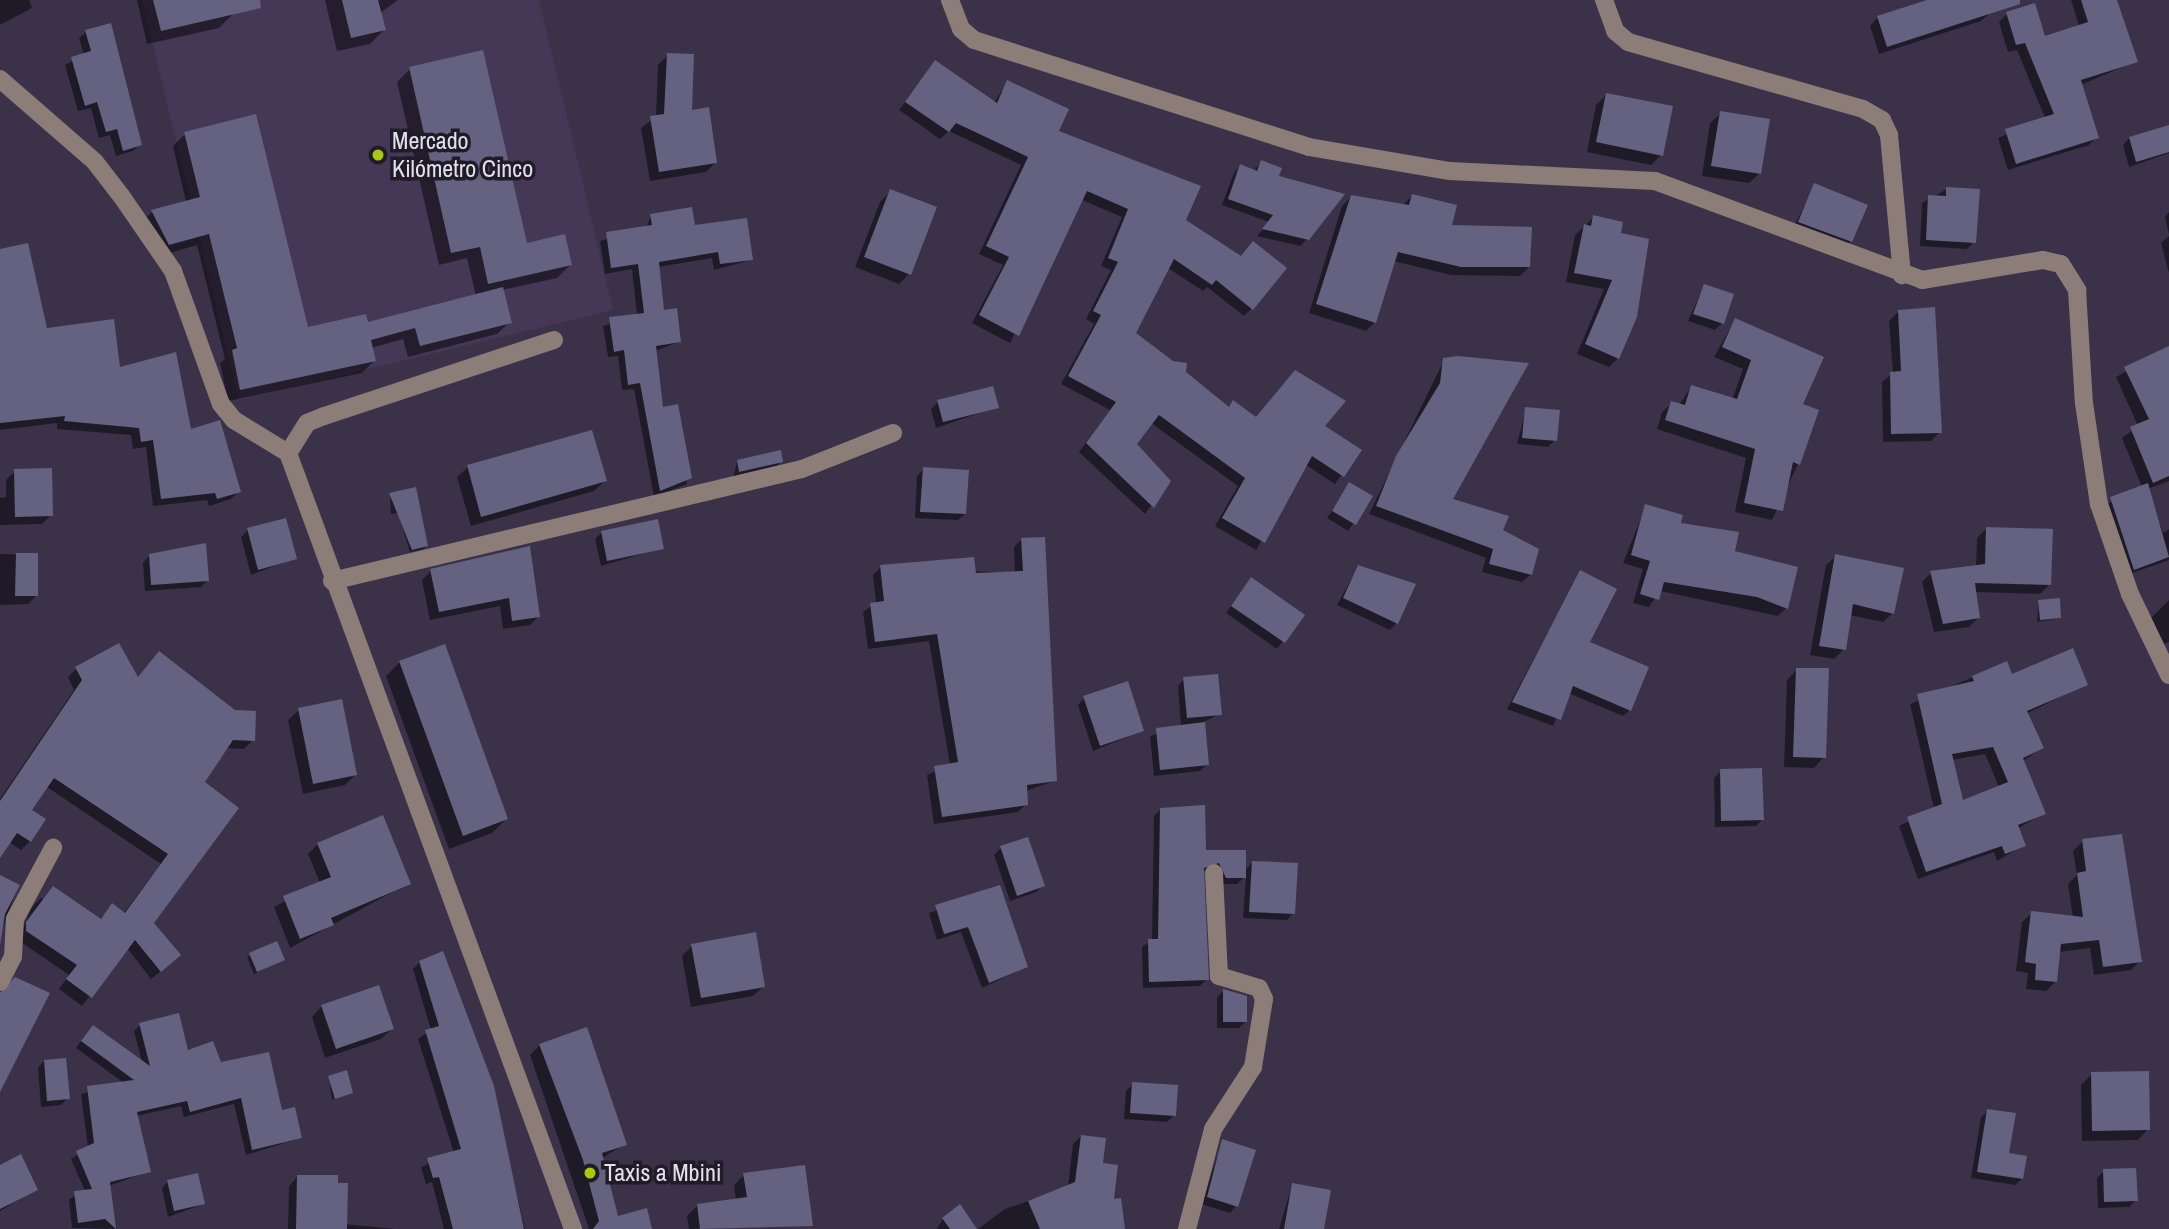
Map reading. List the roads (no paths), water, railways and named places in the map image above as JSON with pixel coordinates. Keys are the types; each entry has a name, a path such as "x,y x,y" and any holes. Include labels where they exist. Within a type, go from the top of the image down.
{"street":[{"path":"950,0 961,29 974,40 1300,145 1450,171 1655,181 1902,275 1943,280 2043,260 2071,273 2099,503 2130,594 2169,675"},
{"path":"1604,0 1615,31 1628,42 1863,109 1882,120 1889,135 1902,275"},
{"path":"0,79 95,162 122,197 173,271 221,404 234,420 288,453 332,581 573,1229"},
{"path":"288,453 307,423 554,340"},
{"path":"332,581 802,469 893,433"},
{"path":"0,982 13,957 15,919 53,848"},
{"path":"1187,1229 1213,1129 1253,1067 1264,999 1259,988 1219,976 1214,873"}],"place":[{"name":"Mercado Kilómetro Cinco","path":"378,155"},
{"name":"Taxis a Mbini","path":"590,1173"}]}
